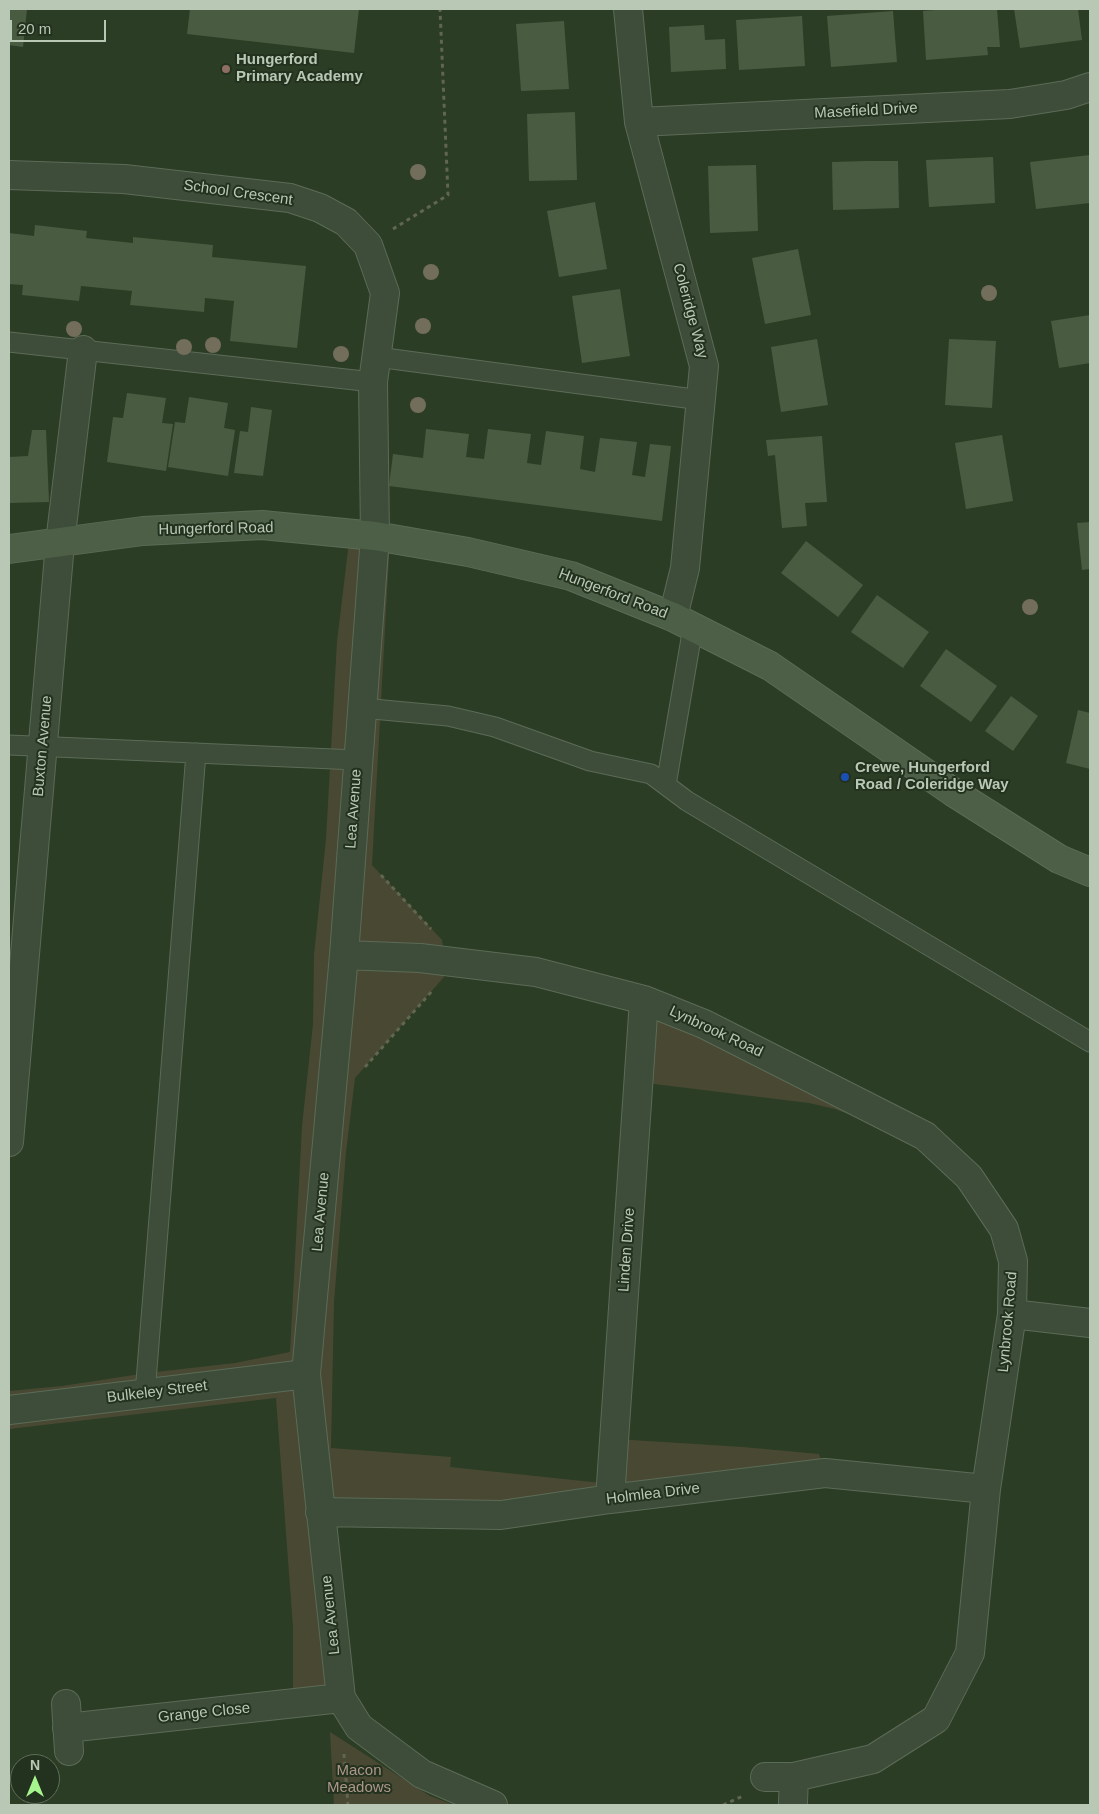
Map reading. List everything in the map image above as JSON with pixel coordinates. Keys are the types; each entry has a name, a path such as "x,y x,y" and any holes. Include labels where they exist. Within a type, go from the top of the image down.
{"street":[{"name":"Coleridge Way","path":"628,9 639,122 704,366 685,568 683,622"},
{"name":"Masefield Drive","path":"639,122 1010,104 1066,95 1090,87"},
{"name":"School Crescent","path":"9,175 124,178 290,198 320,208 346,222 368,245 385,292 375,369 375,536"},
{"name":"Buxton Avenue","path":"9,1142 60,543 83,350"},
{"name":"Hungerford Road","path":"9,549 143,531 262,525 375,536 468,552 572,576 683,622 770,666 953,792 1059,859 1090,872"},
{"name":"Lea Avenue","path":"375,536 344,954 306,1374 341,1698 359,1727 422,1774 493,1805"},
{"name":"Lynbrook Road","path":"344,954 420,958 536,972 644,1000 704,1024 925,1136 969,1177 1004,1229 1013,1261 1012,1314 986,1489 970,1652 936,1719 873,1759 794,1789 765,1777"},
{"name":"Linden Drive","path":"610,1499 644,1000"},
{"path":"1012,1314 1090,1322"},
{"name":"Bulkeley Street","path":"9,1410 306,1374"},
{"name":"Holmlea Drive","path":"320,1512 501,1515 610,1499 825,1474 986,1489"},
{"name":"Grange Close","path":"68,1728 341,1698"}],"lane":[{"path":"9,342 83,350 375,369 701,400"},
{"path":"666,785 683,622"},
{"path":"362,708 448,716 495,727 590,761 651,774 687,801 1090,1042"},
{"path":"9,744 358,760"},
{"path":"145,1394 196,753"}],"path":[{"path":"368,245 448,195 440,9"}],"green space":[{"path":"350,533 390,538 372,865 442,940 445,961 444,977 355,1078 346,1152 334,1302 331,1448 451,1457 450,1467 611,1484 615,1439 819,1454 825,1473 610,1499 320,1512 341,1698 293,1704 293,1627 276,1398 9,1429 9,1391 62,1386 147,1373 235,1363 290,1352 302,1126 313,1024 314,955 326,839 337,642"},
{"path":"644,1000 892,1131 835,1109 809,1103 638,1082"},
{"name":"Macon Meadows","path":"330,1732 430,1796 454,1805 334,1805"}],"building":[{"path":"9,9 27,9 23,47 9,45"},
{"path":"190,9 359,9 354,53 187,34"},
{"path":"997,9 1000,47 987,47 988,55 926,60 923,11"},
{"path":"1014,9 1078,9 1082,40 1020,48"},
{"path":"893,11 897,62 831,67 827,16"},
{"path":"802,16 805,66 739,70 736,20"},
{"path":"564,21 569,89 521,91 516,24"},
{"path":"704,25 705,40 725,39 726,69 671,72 669,27"},
{"path":"575,112 577,180 529,181 527,114"},
{"path":"1090,155 1090,203 1036,209 1030,162"},
{"path":"993,157 995,203 929,207 926,160"},
{"path":"898,161 899,208 833,210 832,162"},
{"path":"756,165 758,231 710,233 708,166"},
{"path":"595,202 607,269 559,277 547,211"},
{"path":"35,225 87,231 86,238 133,243 133,237 213,245 212,257 306,266 297,348 230,341 234,301 205,298 204,312 130,305 132,291 81,286 79,301 22,295 23,285 9,284 9,233 34,236"},
{"path":"798,249 811,315 765,324 752,258"},
{"path":"620,289 630,356 582,363 572,296"},
{"path":"1090,315 1090,363 1059,368 1051,321"},
{"path":"817,339 828,405 781,412 771,347"},
{"path":"949,339 996,341 992,408 945,405"},
{"path":"127,393 166,398 162,423 173,424 166,471 107,462 113,417 123,418"},
{"path":"189,397 228,403 224,428 235,430 228,476 168,467 175,422 185,423"},
{"path":"251,407 272,410 263,476 234,473 240,431 248,432"},
{"path":"426,429 469,434 466,457 484,459 488,429 531,434 527,463 541,465 546,431 584,436 580,469 595,472 600,438 637,442 632,475 645,477 650,444 671,446 662,521 389,486 393,454 423,458"},
{"path":"32,430 46,430 49,502 9,503 9,457 28,456"},
{"path":"1002,435 1013,501 966,509 955,443"},
{"path":"822,436 827,502 805,503 807,526 782,528 775,455 768,456 766,440"},
{"path":"1090,522 1090,569 1082,570 1077,523"},
{"path":"806,541 863,585 838,617 781,573"},
{"path":"877,595 929,632 903,668 851,632"},
{"path":"946,649 997,686 971,722 920,686"},
{"path":"1011,696 1038,716 1013,751 985,731"},
{"path":"1078,710 1090,713 1090,769 1066,763"}],"place":[{"name":"Hungerford Primary Academy","path":"226,69"},
{"name":"Crewe, Hungerford Road / Coleridge Way","path":"845,777"}]}
